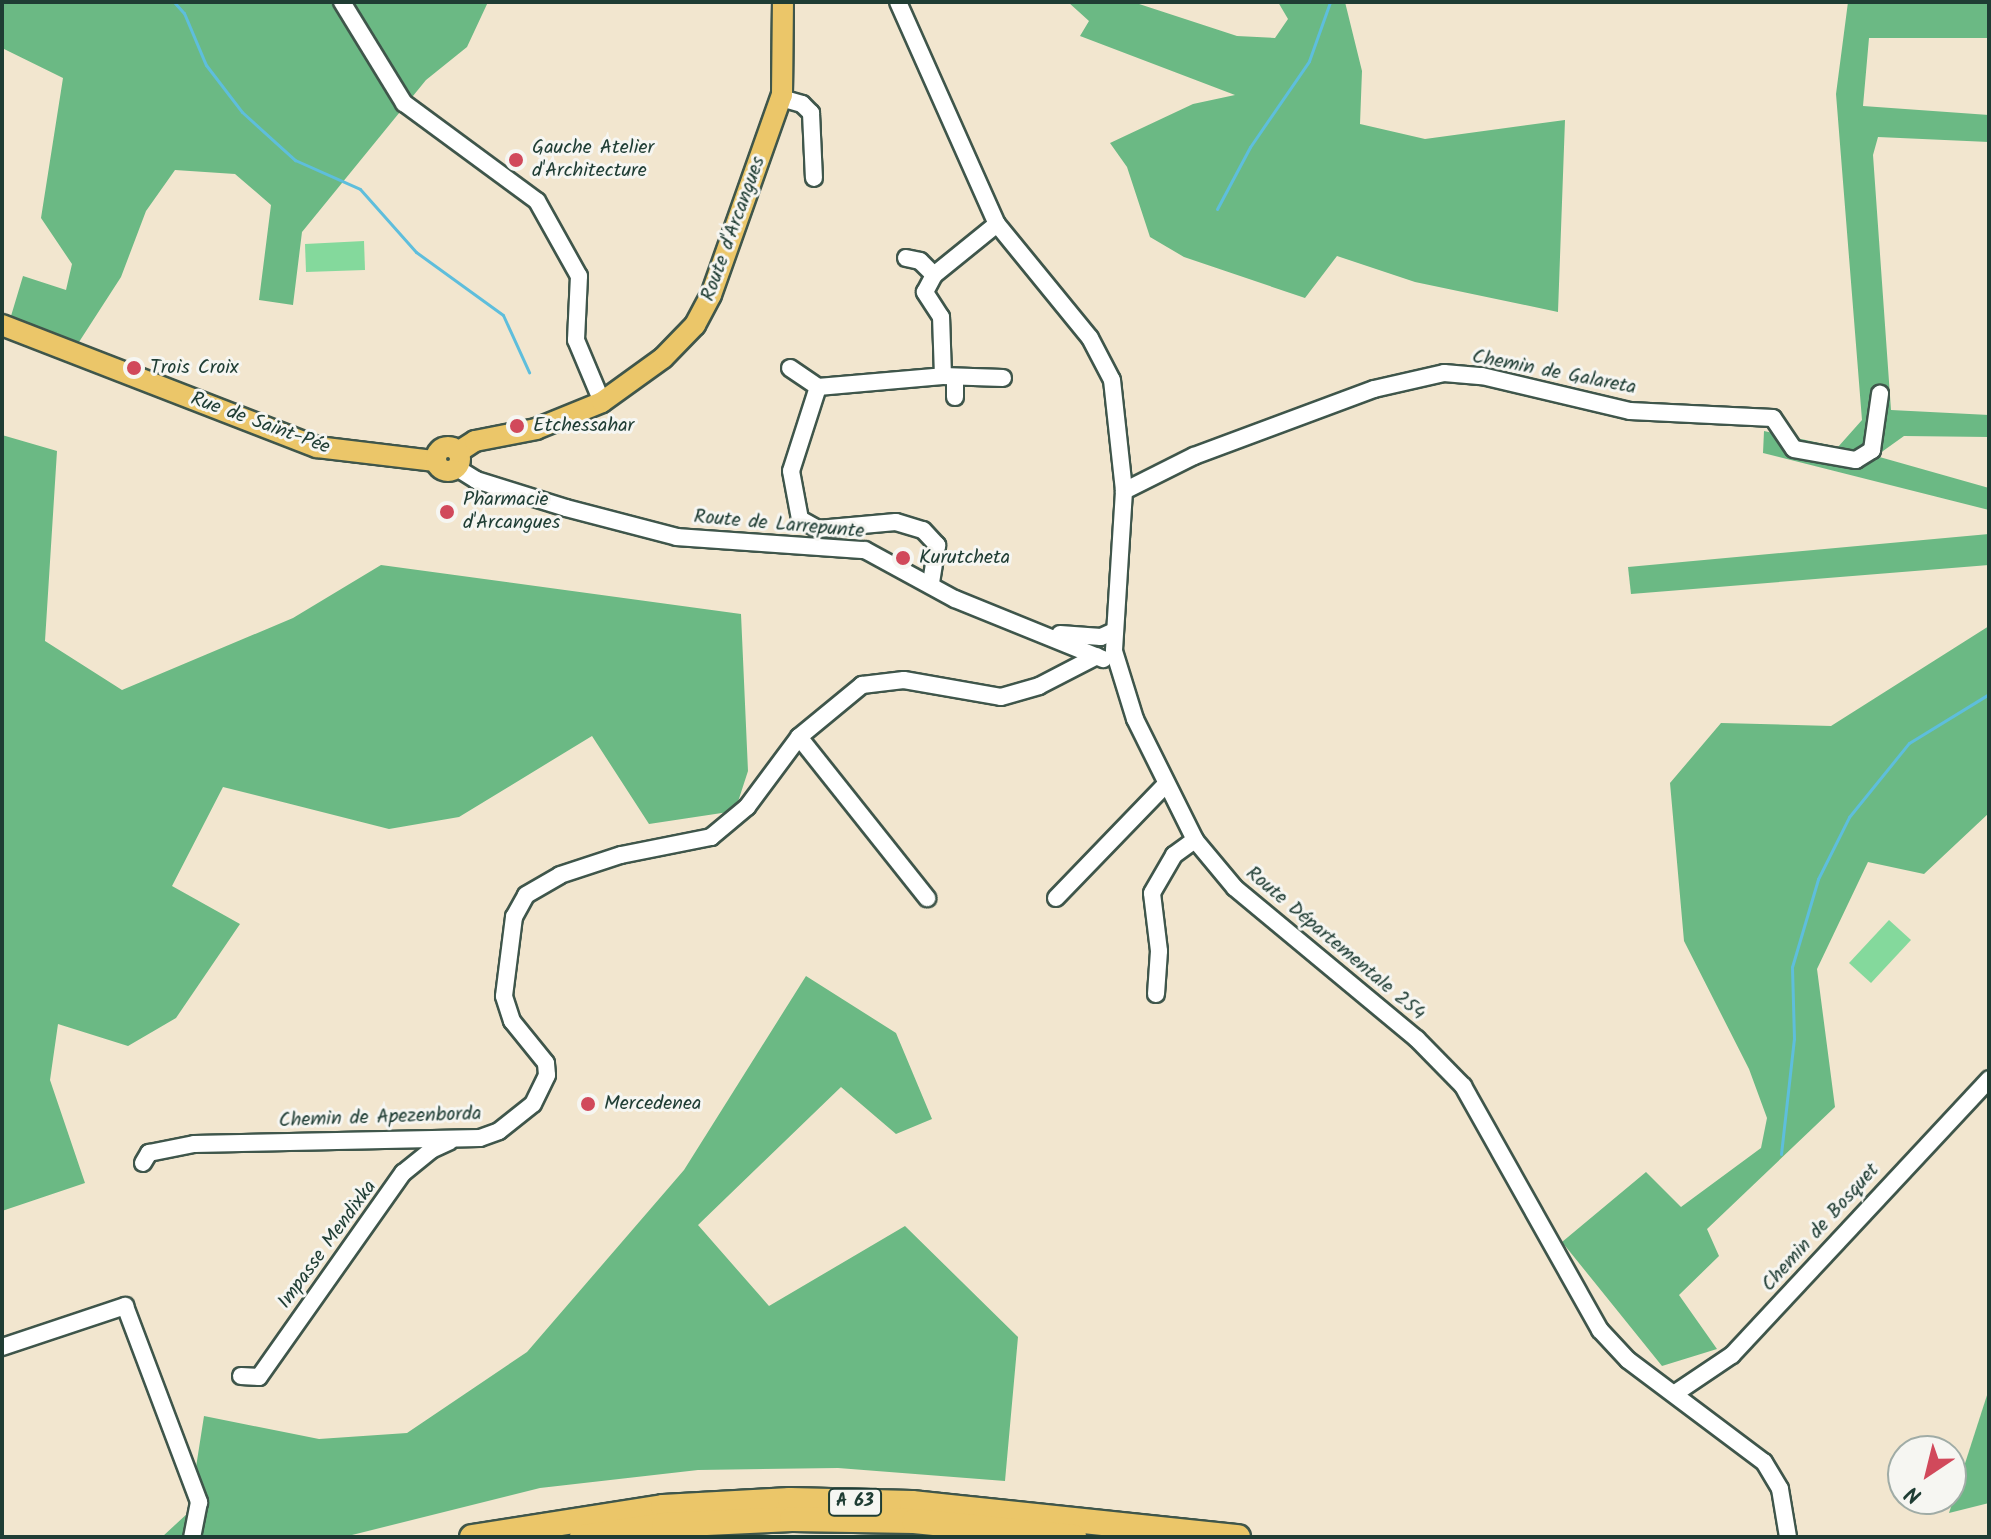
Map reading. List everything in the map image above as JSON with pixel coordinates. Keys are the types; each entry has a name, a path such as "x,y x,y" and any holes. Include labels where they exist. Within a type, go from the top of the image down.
{"highway":[{"name":"A 63","path":"472,1537 663,1507 790,1500 912,1503 1238,1537"},
{"name":"A 63","path":"582,1537 664,1525 792,1519 914,1521 1074,1537"}],"main road":[{"name":"Route d'Arcangues","path":"435,461 443,448 457,460 475,441 536,429 602,402 663,358 695,325 711,295 781,98 783,2"},
{"name":"Rue de Saint-Pée","path":"2,325 317,447 435,461"}],"street":[{"path":"342,2 412,111 537,201 579,276 576,340 602,402"},
{"name":"Route Départementale 254","path":"898,2 997,224 1102,358 1117,402 1124,491 1112,632 1117,665 1166,784 1195,840 1235,888 1417,1039 1463,1086 1486,1121 1586,1310 1628,1360 1764,1462 1780,1489 1788,1535"},
{"path":"781,98 802,104 811,113 814,178"},
{"path":"951,384 941,317 925,292 934,275 997,224"},
{"path":"906,258 920,261 934,275"},
{"path":"790,368 818,387 951,384 1003,378"},
{"name":"Chemin de Galareta","path":"1124,491 1194,456 1374,389 1444,373 1482,376 1630,411 1773,418 1794,449 1856,460 1872,450 1880,394"},
{"path":"818,387 791,471 800,519 818,529 896,522 923,530 937,545 931,584"},
{"name":"Route de Larrepunte","path":"457,460 476,480 677,537 865,550 990,614 1090,648 1117,665"},
{"name":"Route de Larrepunte","path":"1090,648 1112,632"},
{"name":"Chemin de Apezenborda","path":"143,1163 149,1153 168,1147 214,1143 456,1139 499,1131 533,1104 543,1088 546,1063 512,1021 504,996 514,917 526,895 560,875 596,863 711,837 747,807 799,737 862,685 904,680 1001,697 1066,674 1090,648"},
{"path":"799,737 927,898"},
{"path":"1056,898 1166,784"},
{"path":"1156,994 1159,951 1152,893 1174,855 1195,840"},
{"name":"Chemin de Bosquet","path":"1674,1394 1732,1355 1989,1079"},
{"name":"Impasse Mendixka","path":"241,1376 259,1377 403,1173 431,1150 456,1139"},
{"path":"2,1347 125,1306 199,1502 192,1537"}],"green space":[{"path":"2,2 488,2 467,47 426,80 302,232 293,305 259,300 271,205 235,174 175,170 146,211 121,277 79,342 11,316 23,276 66,290 72,264 41,218 63,78 2,48"},
{"path":"1068,2 1133,2 1237,36 1275,38 1288,19 1278,2 1345,2 1362,71 1360,124 1425,139 1565,120 1558,312 1415,282 1337,256 1305,298 1184,257 1150,237 1127,167 1110,143 1193,104 1235,95 1080,36 1089,21"},
{"path":"1848,2 1989,2 1989,38 1869,38 1863,106 1989,115 1989,142 1878,137 1873,155 1891,410 1989,415 1989,437 1904,436 1876,456 1989,488 1989,510 1763,453 1764,431 1838,447 1862,420 1836,94"},
{"path":"364,241 365,270 306,272 305,244"},
{"path":"2,435 57,451 45,641 122,690 293,618 381,565 741,614 748,771 735,811 649,824 592,736 459,817 389,829 223,787 172,886 240,924 176,1018 128,1046 58,1024 50,1080 85,1183 2,1211"},
{"path":"1989,534 1989,565 1631,594 1628,567"},
{"path":"1989,626 1989,813 1924,874 1868,862 1817,969 1835,1107 1707,1229 1719,1256 1679,1295 1717,1349 1662,1366 1562,1242 1646,1172 1681,1207 1761,1148 1767,1118 1749,1069 1684,941 1670,783 1721,723 1831,726"},
{"path":"1889,920 1911,940 1871,983 1849,963"},
{"path":"806,976 896,1033 932,1119 896,1134 841,1087 698,1225 769,1306 905,1226 1018,1337 1005,1481 838,1468 698,1470 540,1488 344,1537 162,1537 189,1512 204,1416 319,1439 407,1433 527,1352 684,1170"},
{"path":"1989,1389 1989,1503 1967,1508 1967,1457"}],"waterway":[{"path":"174,2 184,13 206,65 242,112 295,160 360,189 416,252 503,315 529,372"},
{"path":"1217,209 1250,147 1309,61 1330,2"},
{"path":"1781,1154 1794,1039 1792,967 1818,879 1849,817 1909,743 1989,694"}],"place":[{"name":"Gauche Atelier d'Architecture","path":"516,160"},
{"name":"Trois Croix","path":"134,368"},
{"name":"Etchessahar","path":"517,426"},
{"name":"Pharmacie d'Arcangues","path":"447,512"},
{"name":"Kurutcheta","path":"903,558"},
{"name":"Mercedenea","path":"588,1104"}]}
